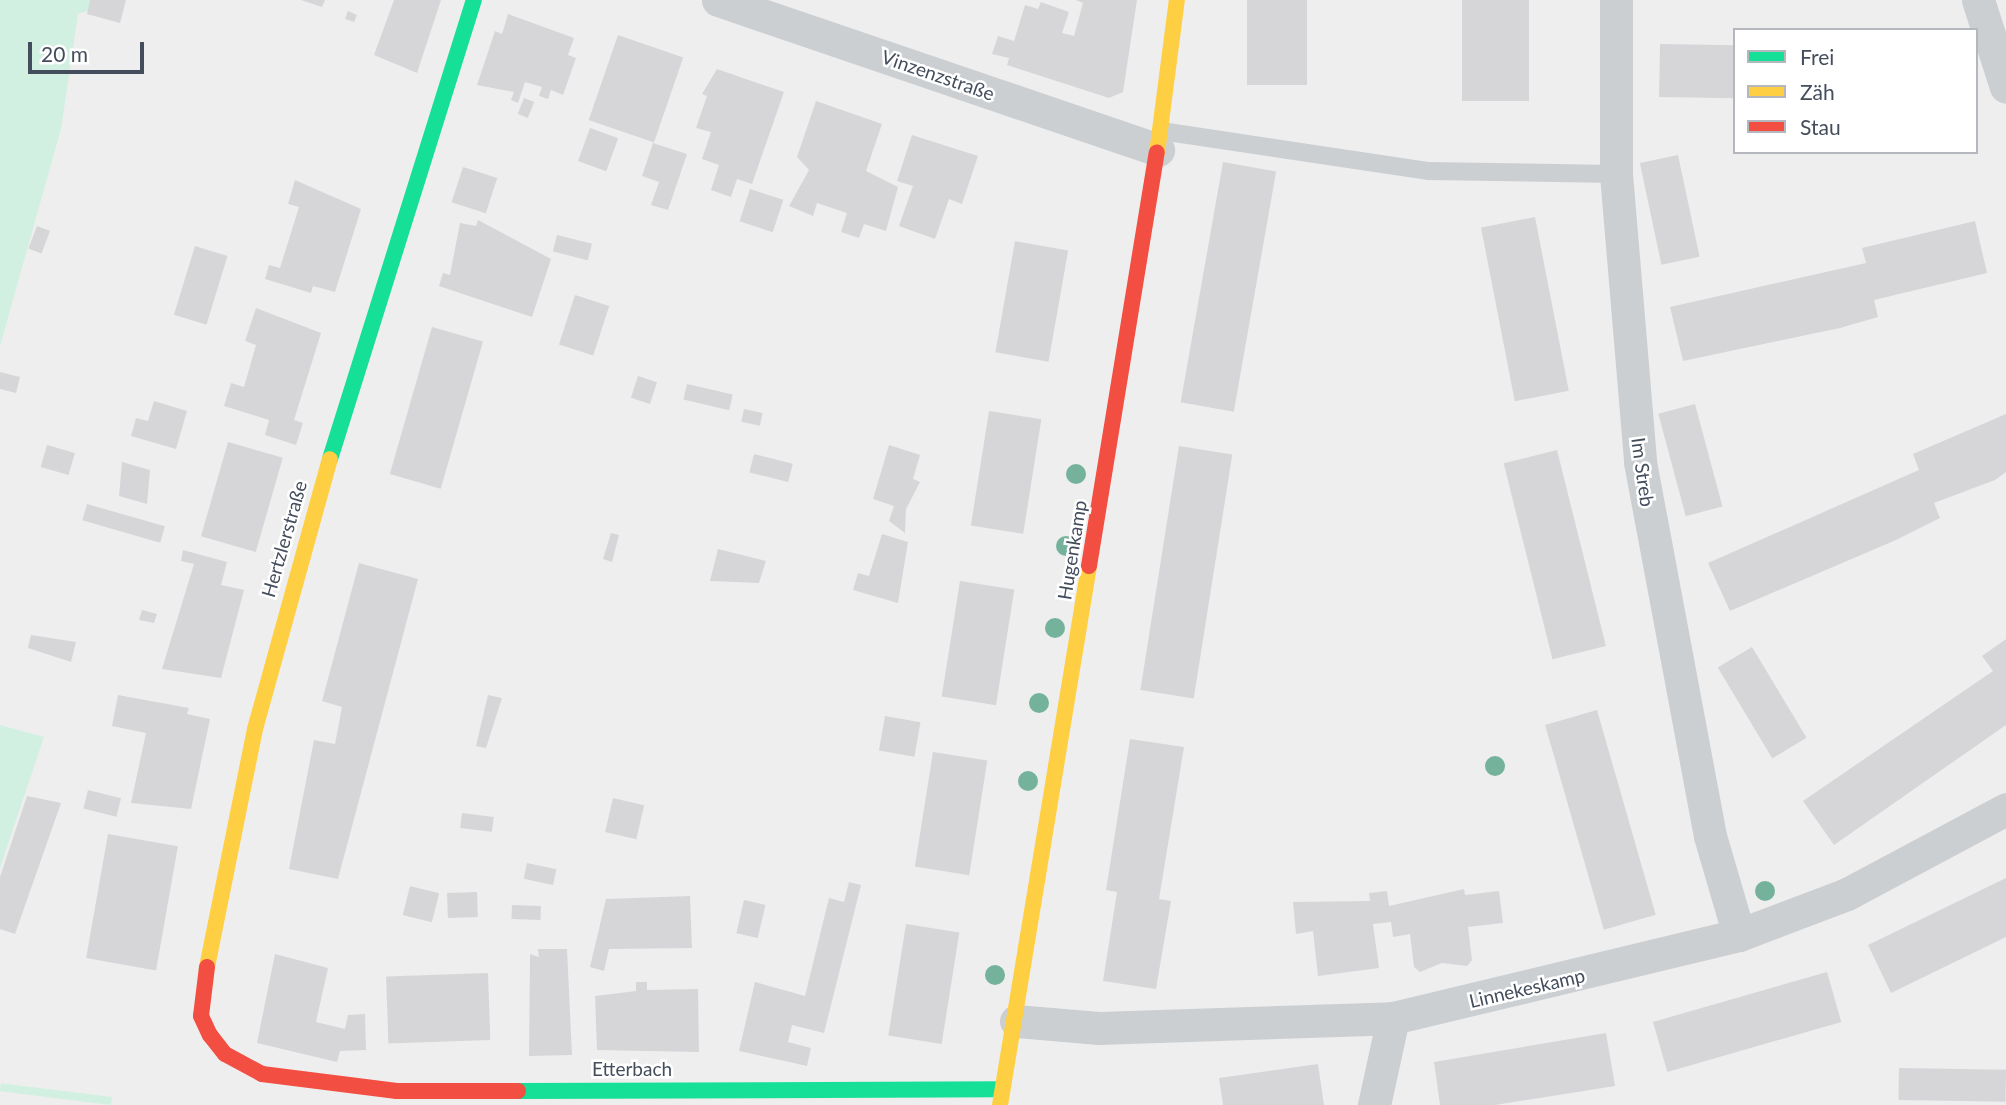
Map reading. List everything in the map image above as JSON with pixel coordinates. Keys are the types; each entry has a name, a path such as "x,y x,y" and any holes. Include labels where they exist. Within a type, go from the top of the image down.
{"street":[{"name":"Hertzlerstraße","path":"262,1074 225,1054 210,1035 201,1016 202,990 255,729 291,591 474,0"},
{"name":"Vinzenzstraße","path":"718,0 1160,141"},
{"name":"Hugenkamp","path":"1001,1097 1016,1021 1160,141 1177,0"},
{"name":"Im Streb","path":"1616,0 1615,174 1642,475 1710,836 1740,935"},
{"path":"1979,0 2006,87"},
{"name":"Linnekeskamp","path":"1016,1021 1099,1028 1393,1018 1740,935 1847,894 2006,809"},
{"path":"1374,1105 1393,1018"},
{"name":"Etterbach","path":"262,1074 397,1091 1001,1097"}],"lane":[{"path":"1160,141 1429,171 1615,174"}],"green space":[{"path":"0,0 126,0 78,14 61,129 0,346"},
{"path":"0,725 44,737 0,868"},
{"path":"1,1083 112,1097 111,1105 0,1091"}],"building":[{"path":"90,0 126,0 120,23 87,14"},
{"path":"301,0 325,0 322,7"},
{"path":"394,0 441,0 417,73 374,55"},
{"path":"1076,0 1137,0 1123,92 1109,98 1007,65 1009,58 992,54 998,36 1014,41 1025,5 1038,9 1041,2 1069,12 1062,33 1074,36 1083,3"},
{"path":"1247,0 1307,0 1307,85 1247,85"},
{"path":"1462,0 1529,0 1529,101 1462,101"},
{"path":"348,11 357,15 354,22 345,19"},
{"path":"508,14 574,38 568,55 576,58 563,95 551,90 548,99 539,96 542,87 525,82 518,103 511,100 514,92 477,85 495,31 502,34"},
{"path":"618,35 683,57 654,143 589,120"},
{"path":"1660,44 1733,45 1733,98 1659,97"},
{"path":"717,69 784,92 752,184 737,179 731,197 711,190 719,165 702,159 711,132 696,128 707,96 702,94"},
{"path":"524,98 534,102 528,118 518,114"},
{"path":"816,101 882,124 866,171 898,187 886,231 864,224 859,238 841,232 847,213 817,203 813,216 789,206 809,170 797,157"},
{"path":"590,128 618,138 606,171 578,161"},
{"path":"912,135 978,156 962,204 949,199 935,239 899,226 913,186 897,181"},
{"path":"653,143 687,154 668,210 651,205 659,182 642,176"},
{"path":"1678,155 1700,257 1661,265 1640,163"},
{"path":"1223,162 1276,171 1234,412 1181,402"},
{"path":"463,167 497,178 486,213 452,202"},
{"path":"295,180 361,209 335,292 313,286 311,293 265,279 269,265 280,268 299,207 288,204"},
{"path":"750,189 783,200 773,232 739,221"},
{"path":"1535,217 1569,391 1515,401 1481,227"},
{"path":"478,220 551,259 532,317 439,286 443,273 450,275 460,223 476,226"},
{"path":"1975,221 1987,273 1874,300 1878,317 1840,328 1683,361 1670,307 1866,263 1862,248"},
{"path":"37,226 50,231 41,253 28,248"},
{"path":"557,235 592,244 588,260 553,251"},
{"path":"1015,241 1068,250 1049,362 995,352"},
{"path":"195,246 228,256 206,325 174,315"},
{"path":"575,295 609,306 593,356 559,344"},
{"path":"256,308 321,333 294,420 303,423 296,445 265,435 269,420 224,406 231,383 244,387 256,345 245,341"},
{"path":"432,327 483,342 441,489 390,474"},
{"path":"0,372 20,377 16,393 0,389"},
{"path":"638,376 657,382 650,404 631,398"},
{"path":"687,384 733,395 729,410 683,400"},
{"path":"154,401 187,411 176,449 131,436 136,418 148,421"},
{"path":"1695,404 1722,506 1686,516 1658,414"},
{"path":"744,409 763,413 760,426 741,422"},
{"path":"989,411 1041,419 1023,534 971,526"},
{"path":"2006,414 2006,472 1995,480 1934,503 1940,518 1896,540 1730,611 1708,563 1919,470 1913,454"},
{"path":"228,442 283,458 256,552 201,536"},
{"path":"47,445 75,453 69,475 41,467"},
{"path":"889,445 920,455 913,479 920,482 906,509 905,533 889,521 894,506 873,499"},
{"path":"1179,446 1232,454 1194,698 1140,690"},
{"path":"1557,450 1606,646 1553,659 1504,463"},
{"path":"754,454 793,464 788,482 749,472"},
{"path":"122,462 150,470 147,504 119,496"},
{"path":"87,504 165,526 160,543 82,520"},
{"path":"611,533 619,535 612,562 603,559"},
{"path":"882,534 908,542 898,603 853,590 858,573 869,576"},
{"path":"718,549 766,561 759,583 710,581"},
{"path":"183,550 227,562 221,585 244,590 221,678 162,669 194,564 181,561"},
{"path":"359,563 418,579 338,879 289,869 314,740 335,744 342,707 322,701"},
{"path":"960,581 1014,590 996,705 942,697"},
{"path":"142,610 157,614 154,623 139,620"},
{"path":"31,635 76,642 71,662 28,648"},
{"path":"2006,639 2006,725 1834,845 1803,801 1993,671 1982,656"},
{"path":"1752,647 1807,738 1772,758 1718,668"},
{"path":"118,695 189,708 187,714 210,719 191,809 131,803 146,733 112,726"},
{"path":"488,695 502,698 486,748 476,746"},
{"path":"1597,710 1656,915 1604,930 1545,725"},
{"path":"885,716 920,722 914,757 879,750"},
{"path":"1130,739 1184,747 1159,899 1171,901 1156,989 1103,981 1117,892 1106,890"},
{"path":"933,752 987,761 969,875 915,867"},
{"path":"88,790 121,798 116,817 83,808"},
{"path":"27,796 61,803 15,934 0,929 0,877"},
{"path":"613,798 644,805 636,839 605,832"},
{"path":"462,813 494,817 492,832 460,828"},
{"path":"108,834 178,846 156,970 86,958"},
{"path":"527,863 556,869 553,885 524,879"},
{"path":"2006,878 2006,937 1891,993 1868,945"},
{"path":"849,882 861,885 824,1033 792,1025 788,1042 811,1048 807,1066 739,1051 755,982 805,996 829,898 844,902"},
{"path":"410,886 439,893 432,922 403,915"},
{"path":"1464,889 1465,895 1499,891 1503,923 1468,927 1472,960 1467,966 1442,963 1420,972 1414,967 1410,934 1393,937 1391,922 1373,924 1379,968 1318,976 1313,931 1296,934 1293,902 1370,901 1369,893 1387,891 1389,906"},
{"path":"477,892 478,917 448,918 447,893"},
{"path":"690,896 692,948 609,949 604,971 590,967 606,899"},
{"path":"744,900 765,905 758,938 736,933"},
{"path":"512,905 541,906 540,920 512,919"},
{"path":"906,924 959,932 942,1044 888,1036"},
{"path":"538,949 567,949 572,1055 529,1056 530,954 539,957"},
{"path":"275,954 328,968 316,1022 345,1029 348,1015 365,1014 366,1050 340,1051 337,1062 257,1043"},
{"path":"1827,972 1841,1022 1667,1072 1653,1022"},
{"path":"488,973 490,1040 388,1044 386,977"},
{"path":"636,982 647,982 647,990 698,989 699,1052 597,1050 595,996 636,991"},
{"path":"1606,1033 1615,1086 1495,1105 1440,1105 1434,1062"},
{"path":"1318,1064 1324,1105 1223,1105 1219,1078"},
{"path":"1899,1068 2006,1070 2005,1102 1898,1100"}],"traffic: fast":[{"path":"330,459 474,0"},
{"path":"518,1091 1002,1089"}],"traffic: slow":[{"path":"1157,153 1177,0"},
{"path":"207,967 255,729 330,459"},
{"path":"1000,1105 1089,566"}],"traffic: jam":[{"path":"1089,566 1157,153"},
{"path":"207,967 201,1016 210,1035 225,1054 262,1074 397,1091 518,1091"}]}
